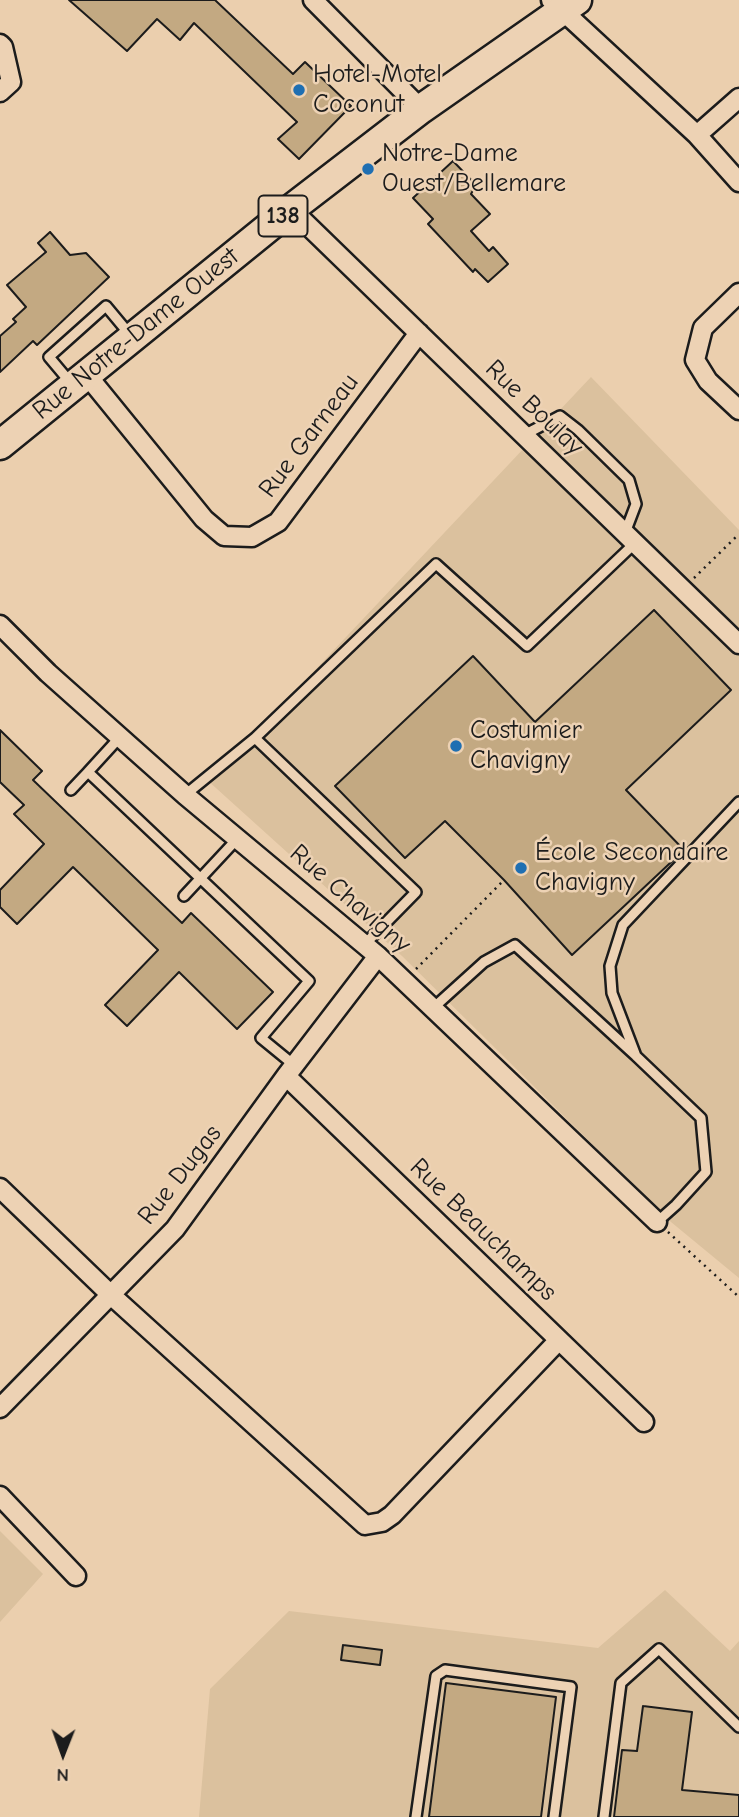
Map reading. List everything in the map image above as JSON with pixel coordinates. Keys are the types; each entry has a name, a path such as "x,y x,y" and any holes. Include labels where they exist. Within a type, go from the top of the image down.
{"main road":[{"name":"Rue Notre-Dame Ouest","path":"0,445 292,209 421,109 564,4"}],"street":[{"path":"313,0 421,109"},
{"path":"564,4 697,135 739,181"},
{"path":"0,44 11,82 0,92"},
{"path":"697,135 739,98"},
{"name":"Rue Boulay","path":"292,209 739,644"},
{"path":"739,293 704,328 695,360 708,381 739,410"},
{"name":"Rue Garneau","path":"79,379 204,519 224,536 252,537 278,523 419,333"},
{"name":"Rue Chavigny","path":"0,625 48,673 185,795 371,950 657,1222"},
{"name":"Rue Dugas","path":"0,1408 175,1229 290,1070 371,950"},
{"name":"Rue Beauchamps","path":"290,1070 644,1422"},
{"path":"0,1188 111,1295 365,1525 382,1522 392,1515 559,1340"},
{"path":"0,1496 76,1576"}],"lane":[{"path":"79,379 49,357 106,306 132,337"},
{"path":"185,795 255,738 436,564 527,646 630,538 636,504 629,480 578,430 559,416 524,435"},
{"path":"71,790 120,737"},
{"path":"255,738 416,892 371,950"},
{"path":"88,772 309,981 261,1038 290,1070"},
{"path":"636,1056 612,993 610,966 623,925 739,802"},
{"path":"184,896 238,838"},
{"path":"432,1009 484,962 515,945 636,1056 701,1118 706,1172 677,1205 657,1222"},
{"path":"604,1817 621,1683 659,1649 739,1727"},
{"path":"416,1817 436,1676 445,1670 571,1687 554,1817"}],"path":[{"path":"682,589 739,534"},
{"path":"404,981 504,880"},
{"path":"657,1222 739,1297"}],"shaded area":[{"name":"École Secondaire Chavigny","path":"591,377 739,530 739,1278 671,1222 402,956 206,779 265,723"},
{"path":"0,1531 43,1574 0,1622"},
{"path":"665,1590 730,1651 739,1641 739,1817 199,1817 210,1689 289,1611 598,1648"}],"building":[{"name":"Hotel-Motel Coconut","path":"69,0 215,0 293,74 305,62 351,106 299,159 278,139 297,122 194,23 180,40 157,19 127,51"},
{"path":"453,161 476,185 471,194 490,214 471,231 489,251 493,247 508,264 488,282 475,269 473,272 428,224 433,219 413,198"},
{"path":"50,232 70,255 86,253 109,277 37,345 33,341 0,372 0,336 16,322 13,319 26,307 7,285 46,252 38,243"},
{"name":"École Secondaire Chavigny","path":"654,610 731,690 626,790 684,850 572,955 504,880 445,821 405,858 335,786 473,656 535,722"},
{"path":"0,730 42,771 33,780 182,923 191,913 273,992 237,1029 179,972 127,1026 105,1005 158,950 73,867 17,924 0,907 0,890 44,844 14,814 24,805 0,782"},
{"path":"343,1645 382,1650 380,1665 341,1660"},
{"path":"446,1683 556,1697 541,1817 429,1817"},
{"path":"643,1706 692,1712 682,1790 739,1795 739,1817 614,1817 622,1750 637,1751"}],"place":[{"name":"Hotel-Motel Coconut","path":"299,90"},
{"name":"Notre-Dame Ouest/Bellemare","path":"368,169"},
{"name":"Costumier Chavigny","path":"456,746"},
{"name":"École Secondaire Chavigny","path":"521,868"}]}
